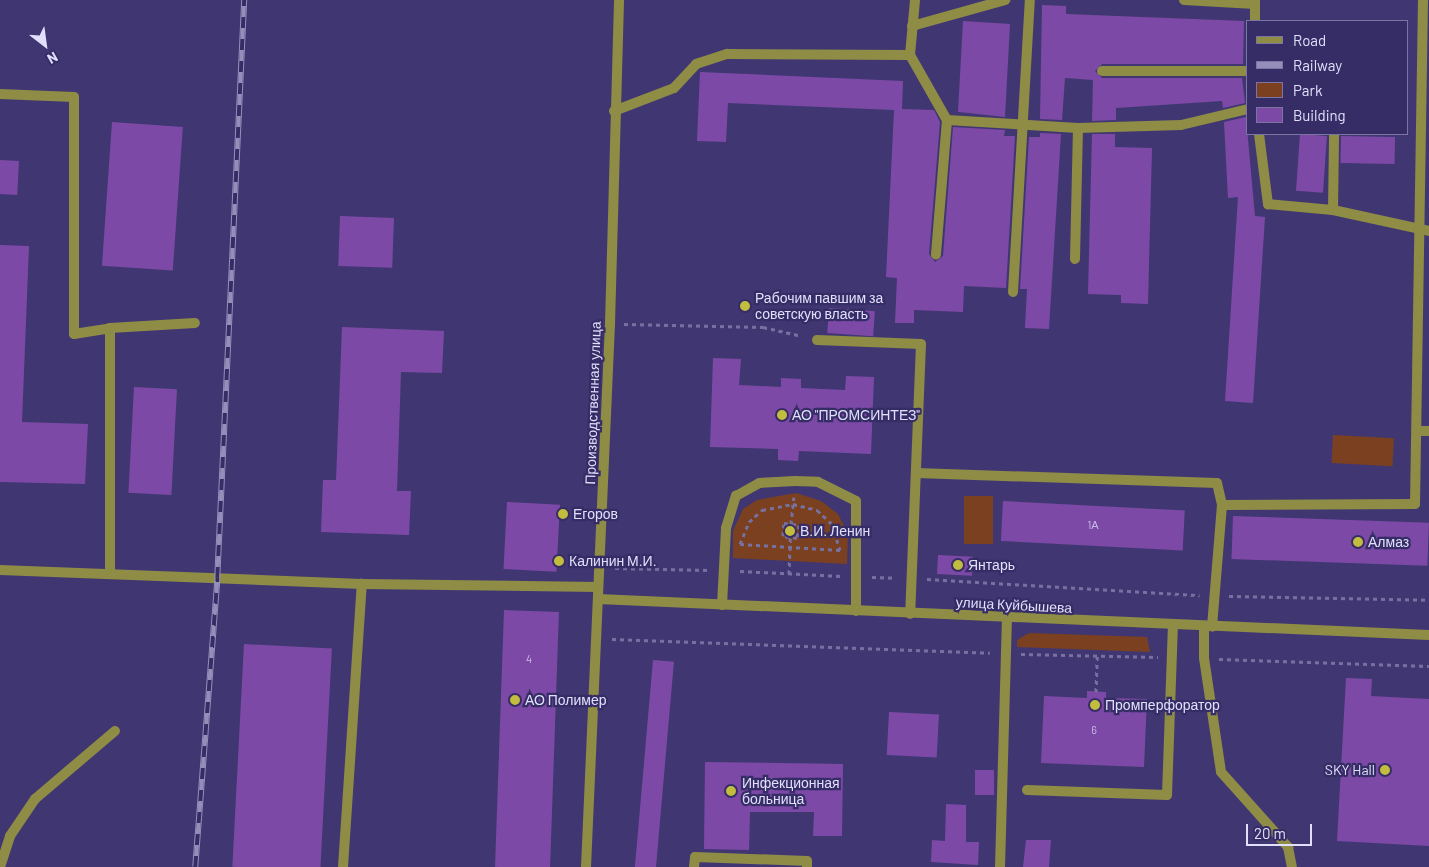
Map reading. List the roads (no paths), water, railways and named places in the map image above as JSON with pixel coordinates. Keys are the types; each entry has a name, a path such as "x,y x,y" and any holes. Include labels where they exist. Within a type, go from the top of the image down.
{"street":[{"name":"Производственная улица","path":"586,867 610,324 614,111 619,0"},
{"path":"915,0 910,55 946,120 936,255"},
{"path":"912,26 1005,0"},
{"path":"1013,292 1020,123 1030,0"},
{"path":"1184,0 1255,2 1255,20"},
{"path":"1222,505 1415,504 1425,230 1423,0"},
{"path":"614,111 674,88 696,64 727,54 910,55"},
{"path":"1102,71 1246,71"},
{"path":"0,94 74,97 74,334 110,328 195,323"},
{"path":"946,120 1078,128 1181,125 1246,109"},
{"path":"1075,259 1078,128"},
{"path":"1259,135 1268,204 1333,210 1425,230"},
{"path":"1333,210 1334,135"},
{"path":"110,328 110,574"},
{"path":"817,340 921,344 910,614"},
{"path":"1418,431 1429,431"},
{"path":"916,473 1218,483 1222,505 1215,596 1208,626 1204,658 1221,772 1288,847 1292,867"},
{"path":"722,605 721,570 726,528 736,496 759,483 795,480 818,482 856,501 858,576 856,611"},
{"path":"0,570 362,584 598,587"},
{"path":"343,867 362,584"},
{"name":"улица Куйбышева","path":"598,599 1429,636"},
{"path":"1000,867 1009,654 1007,618"},
{"path":"1027,790 1167,795 1173,625"},
{"path":"0,867 10,836 35,799 115,731"},
{"path":"694,867 695,857 807,862 807,867"}],"railway":[{"path":"195,867 217,578 244,0"}],"place":[{"name":"Рабочим павшим за советскую власть","path":"745,306"},
{"name":"АО \"ПРОМСИНТЕЗ\"","path":"782,415"},
{"name":"Егоров","path":"563,514"},
{"name":"В.И. Ленин","path":"790,531"},
{"name":"Алмаз","path":"1358,542"},
{"name":"Калинин М.И.","path":"559,561"},
{"name":"Янтарь","path":"958,565"},
{"name":"АО Полимер","path":"515,700"},
{"name":"Промперфоратор","path":"1095,705"},
{"name":"SKY Hall","path":"1385,770"},
{"name":"Инфекционная больница","path":"731,791"}]}
